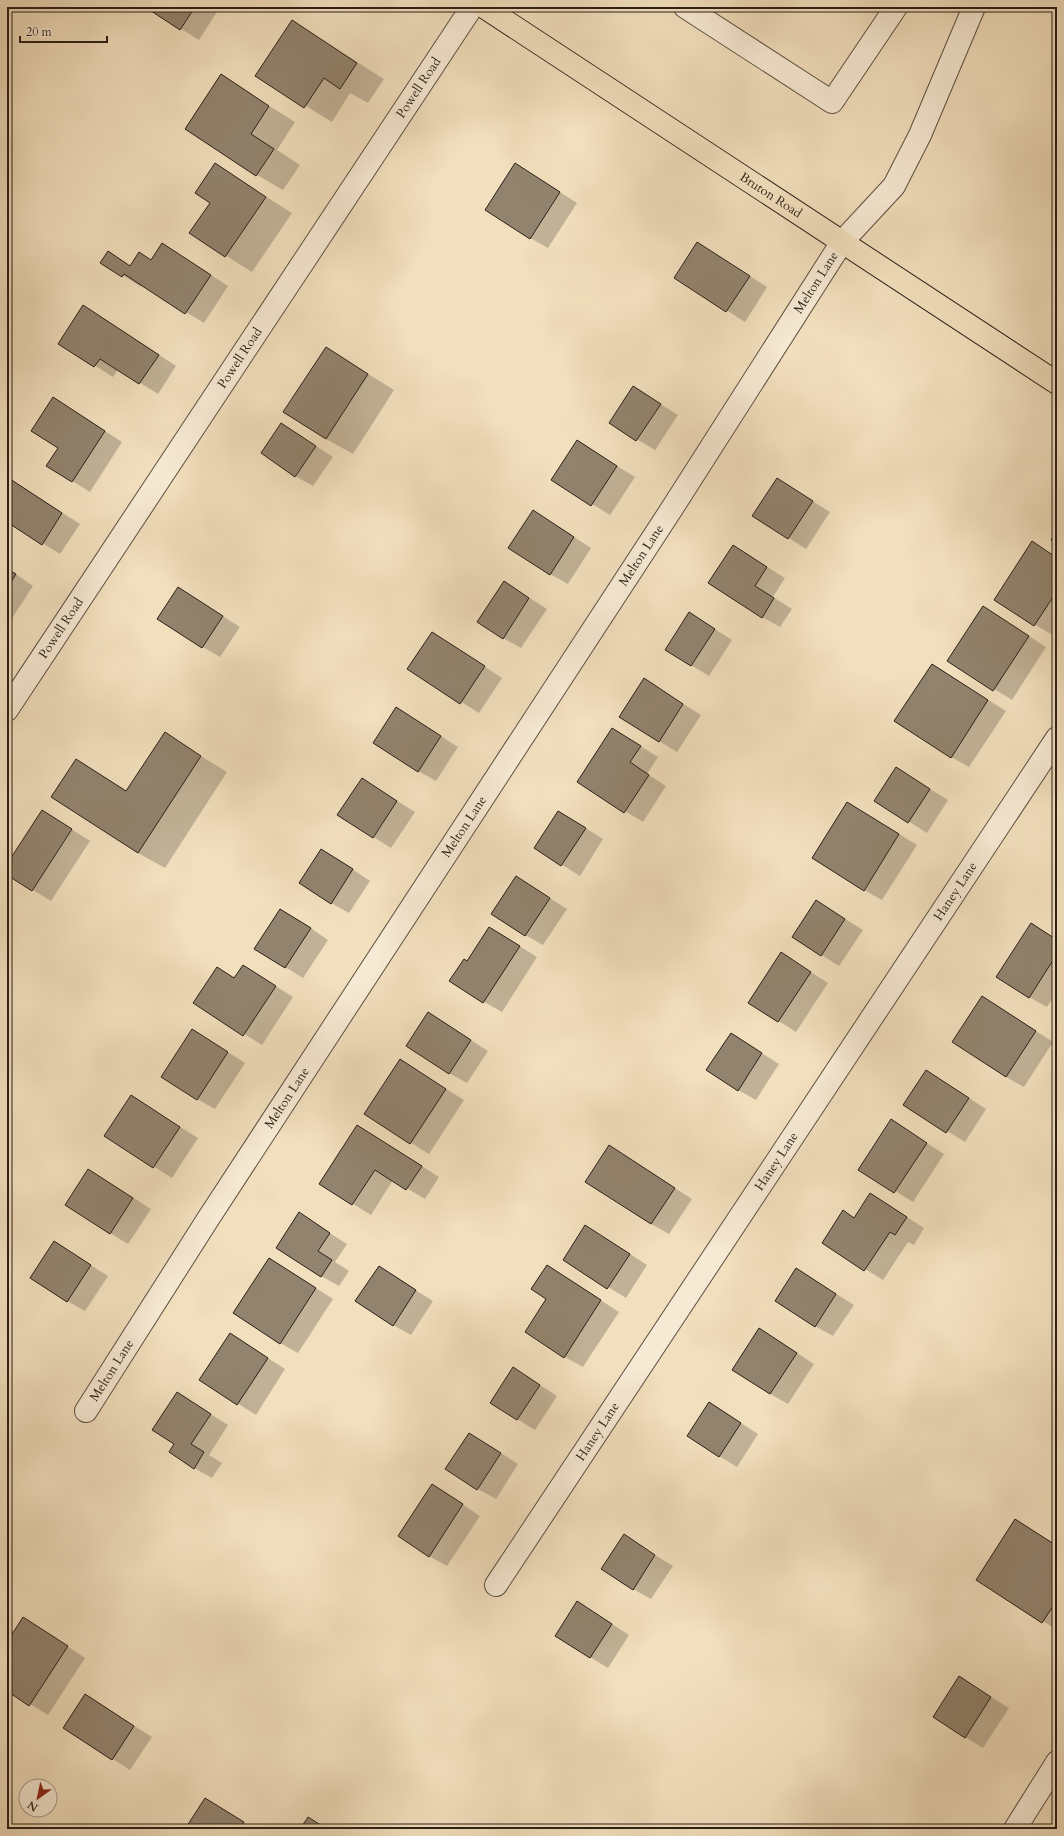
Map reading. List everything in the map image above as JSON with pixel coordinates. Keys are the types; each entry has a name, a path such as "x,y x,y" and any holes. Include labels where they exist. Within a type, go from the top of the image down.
{"main road":[{"name":"Bruton Road","path":"484,7 1057,383"}],"street":[{"name":"Powell Road","path":"7,710 472,7"},
{"path":"685,7 832,102 896,7"},
{"name":"Melton Lane","path":"86,1411 208,1219 671,510 842,242 894,186 920,135 974,7"},
{"name":"Haney Lane","path":"496,1585 1057,738"},
{"path":"1015,1829 1057,1762"}],"building":[{"path":"145,7 195,7 180,30"},
{"path":"292,20 357,63 340,89 324,78 304,108 255,76"},
{"path":"221,74 269,106 251,134 274,149 256,176 185,129"},
{"path":"215,163 266,197 225,257 189,233 210,203 195,193"},
{"path":"515,163 560,192 530,239 485,210"},
{"path":"697,242 750,276 726,312 674,278"},
{"path":"162,243 211,275 185,314 124,274 122,277 100,263 108,251 130,266 139,252 151,260"},
{"path":"83,305 159,355 139,384 100,359 94,367 58,344"},
{"path":"326,347 368,374 326,439 283,412"},
{"path":"633,386 661,404 636,441 609,423"},
{"path":"53,397 105,431 72,482 46,466 58,448 31,431"},
{"path":"281,423 316,446 295,477 261,453"},
{"path":"577,440 617,466 591,506 551,480"},
{"path":"7,477 62,513 42,545 7,522"},
{"path":"777,478 813,501 788,539 752,516"},
{"path":"533,510 574,537 550,575 508,548"},
{"path":"1057,530 1057,544 1051,540"},
{"path":"1032,541 1057,558 1057,591 1034,626 994,600"},
{"path":"733,545 767,567 755,586 774,598 762,618 708,583"},
{"path":"7,569 16,574 7,588"},
{"path":"504,581 529,598 503,639 477,622"},
{"path":"178,587 223,616 202,648 157,619"},
{"path":"983,606 1029,636 993,691 947,661"},
{"path":"689,612 715,629 691,666 665,650"},
{"path":"432,632 485,666 460,704 407,669"},
{"path":"932,664 988,700 951,758 894,721"},
{"path":"644,678 683,704 659,742 619,717"},
{"path":"396,707 441,736 418,772 373,743"},
{"path":"612,728 641,746 630,762 649,775 624,813 577,782"},
{"path":"165,732 201,756 138,853 51,797 76,759 126,791"},
{"path":"896,767 930,789 908,823 874,801"},
{"path":"362,778 397,801 373,838 337,815"},
{"path":"847,802 899,834 864,891 812,858"},
{"path":"42,810 72,829 32,891 7,875 7,864"},
{"path":"558,811 586,828 561,866 534,848"},
{"path":"321,849 353,869 331,904 299,883"},
{"path":"516,876 550,898 525,936 491,914"},
{"path":"816,900 845,919 821,956 792,937"},
{"path":"280,909 311,928 285,968 254,949"},
{"path":"1031,923 1057,940 1057,954 1029,998 996,977"},
{"path":"489,927 520,946 483,1003 449,981 464,959 467,961"},
{"path":"781,952 811,972 778,1022 748,1003"},
{"path":"243,965 276,986 243,1036 193,1003 217,967 234,978"},
{"path":"982,996 1036,1031 1006,1077 952,1042"},
{"path":"428,1012 471,1040 449,1074 406,1046"},
{"path":"192,1029 228,1052 197,1100 161,1077"},
{"path":"731,1033 762,1053 738,1091 706,1070"},
{"path":"400,1059 446,1089 410,1144 364,1114"},
{"path":"926,1070 969,1098 946,1133 903,1105"},
{"path":"131,1095 180,1127 153,1168 104,1136"},
{"path":"891,1119 927,1143 894,1193 858,1170"},
{"path":"357,1125 422,1166 406,1190 375,1170 352,1205 319,1184"},
{"path":"609,1145 675,1188 651,1224 585,1182"},
{"path":"88,1169 133,1198 110,1234 65,1205"},
{"path":"870,1193 907,1217 895,1235 890,1232 864,1271 822,1243 843,1210 854,1218"},
{"path":"299,1212 330,1233 318,1251 332,1260 321,1277 276,1248"},
{"path":"585,1225 630,1254 607,1289 563,1260"},
{"path":"54,1241 91,1265 67,1302 30,1278"},
{"path":"269,1258 316,1288 280,1344 233,1313"},
{"path":"547,1265 601,1300 564,1358 525,1332 546,1299 531,1289"},
{"path":"379,1266 416,1290 393,1326 355,1301"},
{"path":"796,1268 836,1294 815,1327 775,1301"},
{"path":"759,1328 797,1353 770,1394 732,1370"},
{"path":"230,1333 268,1358 237,1405 199,1380"},
{"path":"513,1367 540,1385 517,1420 490,1403"},
{"path":"177,1392 211,1414 191,1444 204,1452 194,1469 169,1452 174,1444 152,1430"},
{"path":"709,1402 741,1423 719,1457 687,1436"},
{"path":"469,1433 501,1453 477,1490 445,1469"},
{"path":"432,1484 463,1504 429,1557 398,1536"},
{"path":"1015,1519 1057,1546 1057,1600 1042,1623 976,1580"},
{"path":"624,1534 655,1555 633,1590 601,1569"},
{"path":"577,1601 612,1624 590,1658 555,1636"},
{"path":"23,1617 68,1646 29,1706 7,1691 7,1642"},
{"path":"959,1676 991,1697 965,1738 933,1717"},
{"path":"85,1694 134,1726 112,1760 63,1728"},
{"path":"205,1798 244,1822 239,1829 185,1829"},
{"path":"308,1817 327,1829 300,1829"}]}
